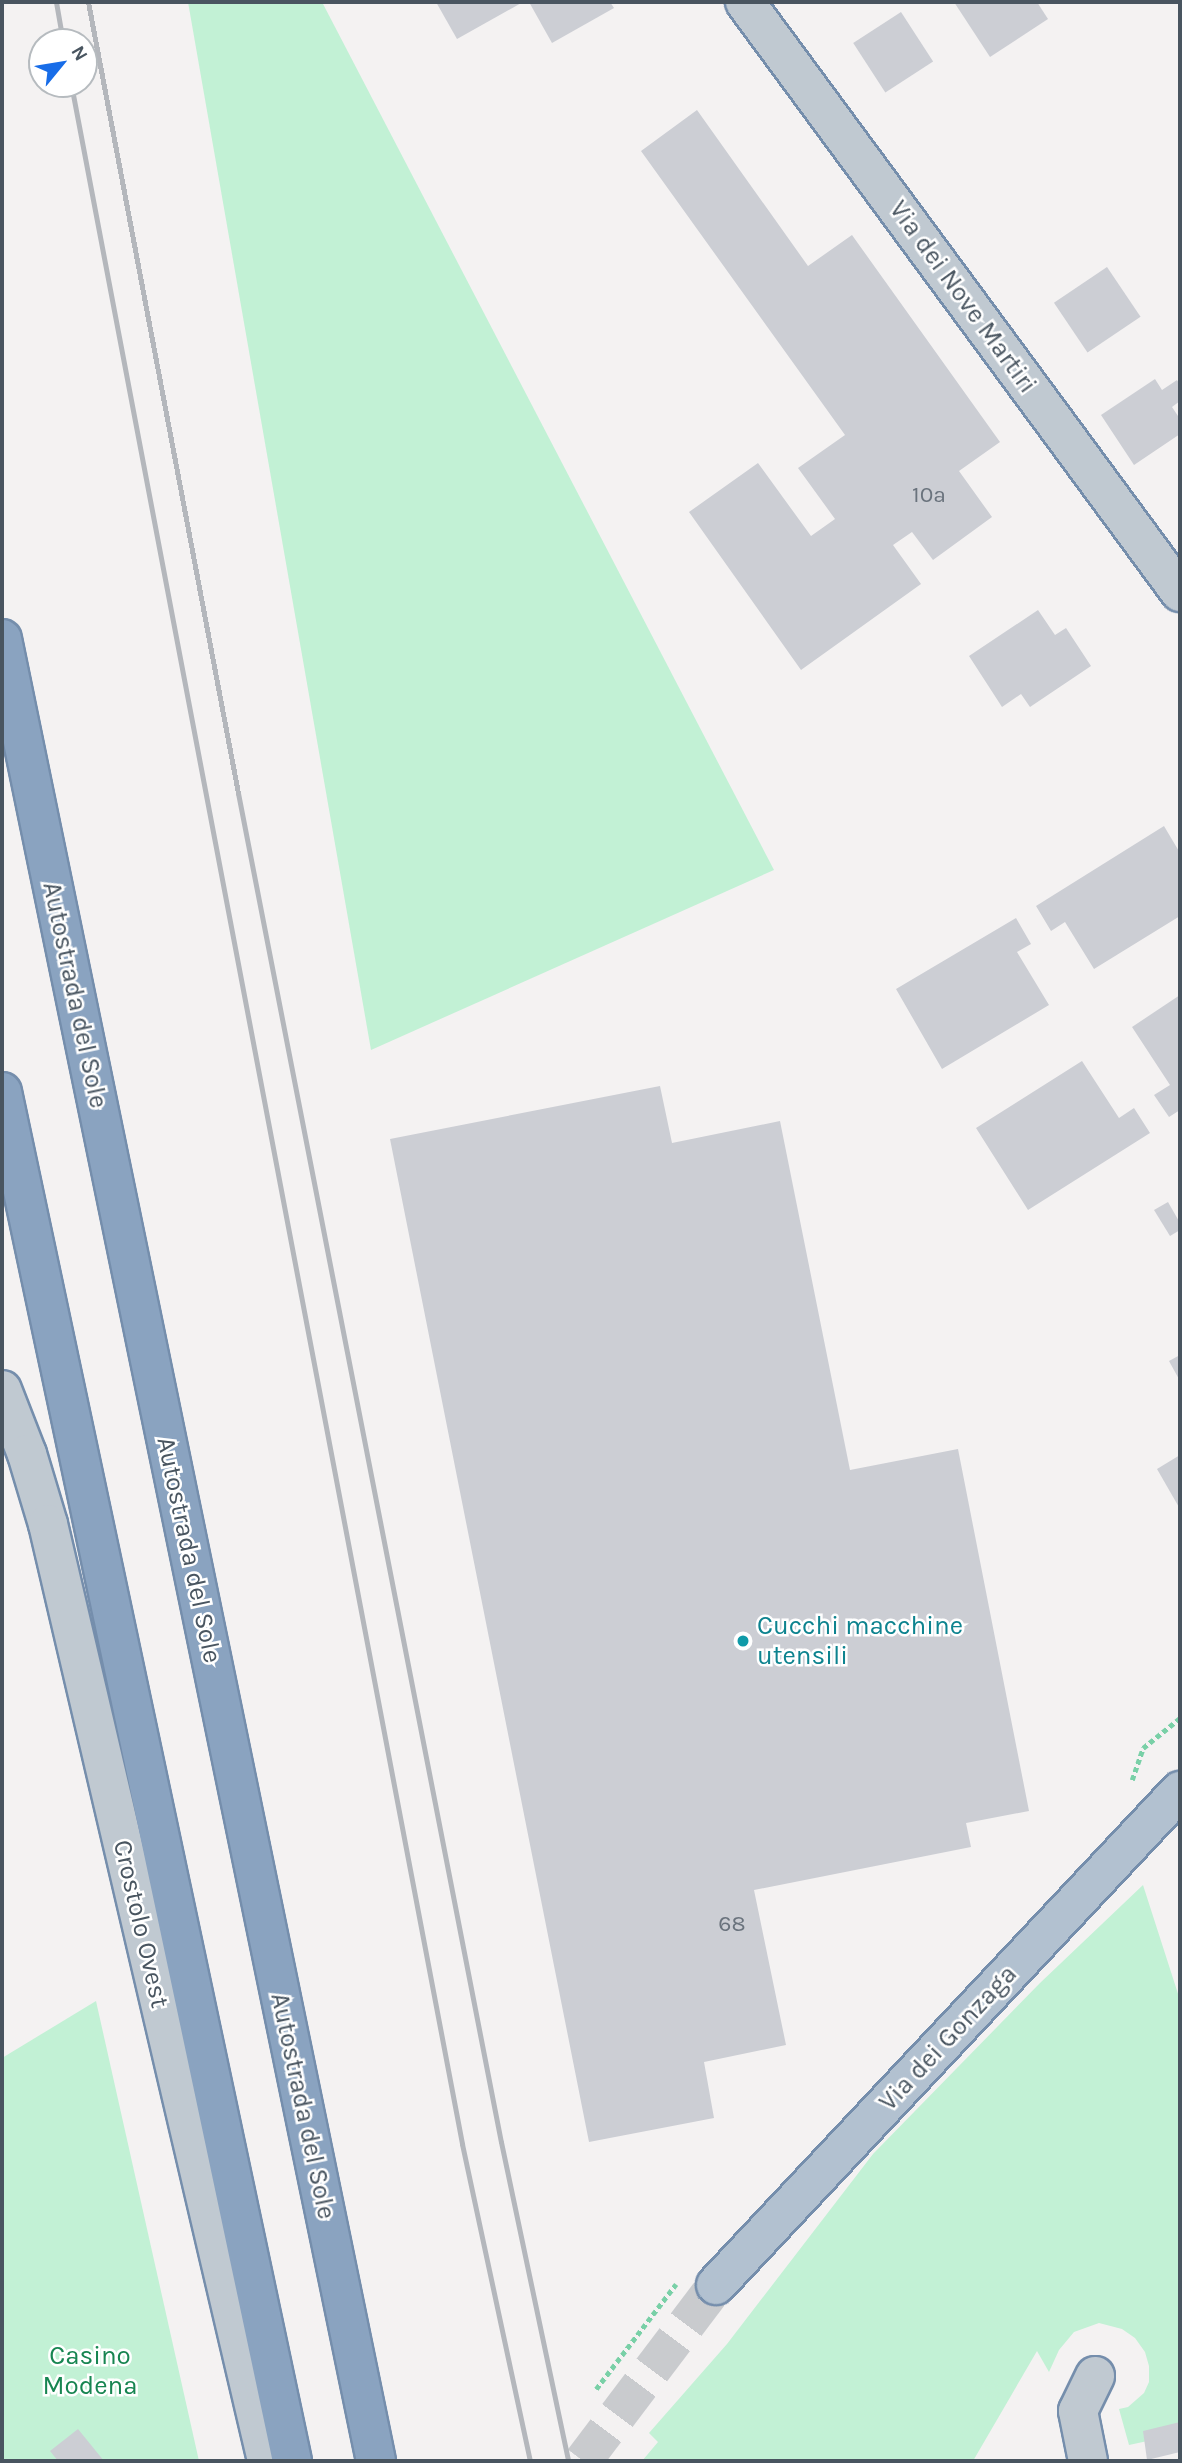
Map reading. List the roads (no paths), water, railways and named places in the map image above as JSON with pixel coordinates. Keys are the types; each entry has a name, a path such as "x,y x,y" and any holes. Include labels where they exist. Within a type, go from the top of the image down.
{"highway":[{"name":"Autostrada del Sole","path":"2,639 376,2461"},
{"path":"2,1092 292,2461"}],"main road":[{"name":"Via dei Gonzaga","path":"716,2285 1180,1791"}],"street":[{"name":"Via dei Nove Martiri","path":"745,2 1180,592"},
{"name":"Crostolo Ovest","path":"2,1390 27,1454 48,1524 267,2461"},
{"path":"1088,2461 1078,2411 1095,2376"}],"tunnel":[{"path":"583,2461 716,2285"}],"railway":[{"path":"56,2 61,28"},
{"path":"88,2 238,793 501,2142 568,2461"},
{"path":"74,98 462,2144 530,2461"}],"place":[{"name":"Cucchi macchine utensili","path":"743,1641"}],"park label":[{"name":"Casino Modena","path":"90,2371"}]}
